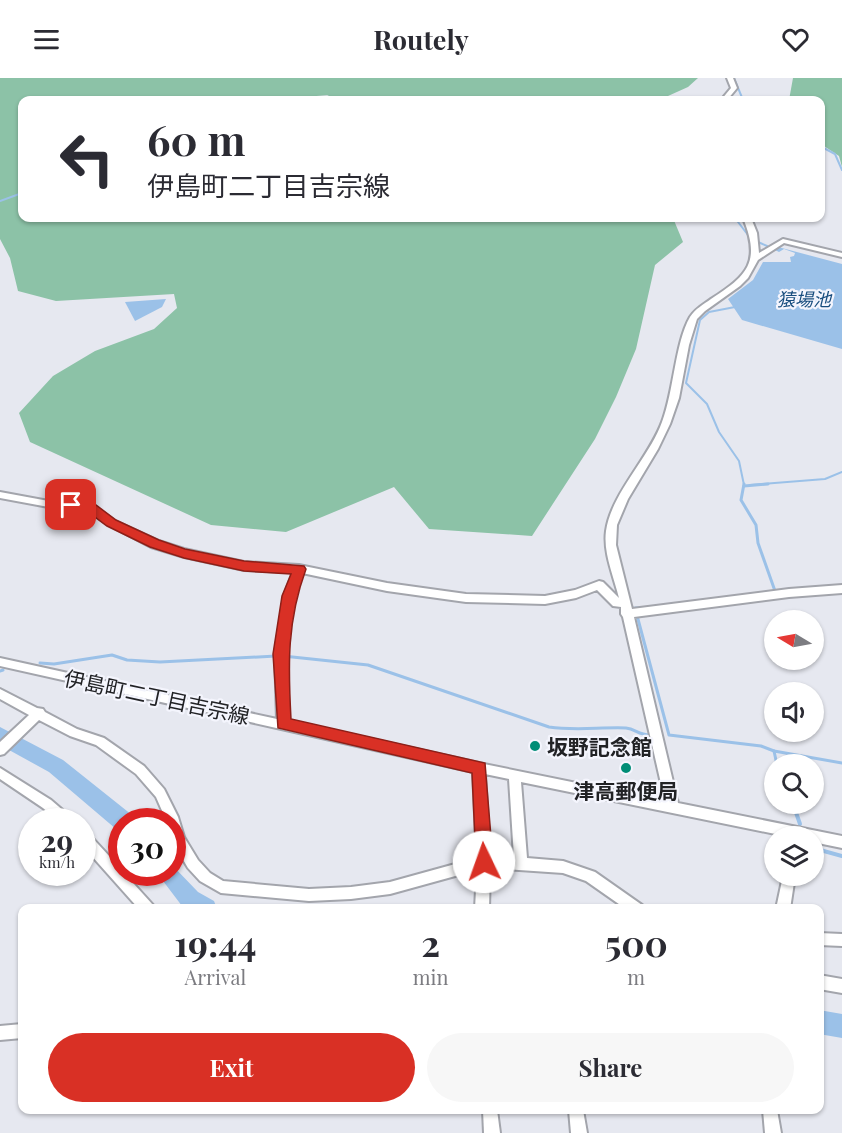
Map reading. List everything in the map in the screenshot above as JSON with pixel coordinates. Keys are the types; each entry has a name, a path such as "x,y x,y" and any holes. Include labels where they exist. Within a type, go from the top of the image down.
{"street":[{"path":"727,96 734,88 730,78"},
{"path":"674,809 631,611 610,538 616,514 658,441 676,400 682,357 696,315 740,284 751,271 756,258 755,233 749,222"},
{"path":"756,258 783,241 842,255"},
{"path":"1,496 54,505 91,508 112,523 155,544 184,553 244,566 299,569 387,587 466,597 545,600 576,594 599,585 617,603 631,611 789,593 842,590"},
{"path":"283,723 280,656 289,596 299,569"},
{"name":"伊島町二丁目吉宗線","path":"0,662 479,768 764,828"},
{"path":"0,694 39,712 74,733 99,741 140,770 160,793 172,817 178,839 193,864 205,878 221,887 309,895 351,893 390,888 484,862 521,862 563,867 590,876 630,904"},
{"path":"0,750 39,712"},
{"path":"479,768 484,862 482,904"},
{"path":"0,773 52,808"},
{"path":"515,775 521,862"},
{"name":"伊島町二丁目吉宗線","path":"824,839 842,842"},
{"path":"96,851 144,904"},
{"path":"784,904 787,886"},
{"path":"824,939 842,940"},
{"path":"824,983 842,986"},
{"path":"0,1033 18,1031"},
{"path":"490,1114 492,1133"},
{"path":"577,1114 579,1133"},
{"path":"771,1114 773,1133"}],"green space":[{"path":"0,78 698,78 688,87 668,96 18,96 18,222 675,222 683,242 655,265 636,349 616,397 595,439 532,536 429,529 394,487 286,532 211,525 30,442 19,413 53,376 95,351 154,329 177,308 174,294 56,301 18,291 10,258 0,239"},
{"path":"793,78 842,78 842,167 839,156 825,147 825,96 790,96"}],"water":[{"name":"猿場池","path":"778,247 842,264 842,349 742,320 728,299 753,280 763,262 791,262 790,257 795,253 784,249 779,252 775,250"},
{"path":"166,299 162,307 135,321 125,302"}],"waterway":[{"path":"734,78 741,96"},
{"path":"825,149 835,154 842,170"},
{"path":"0,201 18,194"},
{"path":"738,222 751,239"},
{"path":"758,242 767,246"},
{"path":"735,307 709,312 700,320 686,383 707,404 719,432 739,461 744,485"},
{"path":"750,485 825,479 842,472"},
{"path":"744,486 768,484"},
{"path":"744,485 741,500 756,525 758,543 775,591"},
{"path":"641,608 635,608 669,735 761,746 774,751"},
{"path":"40,663 54,664 112,655 127,660 160,662 276,656"},
{"path":"283,656 368,665 549,727 626,728 652,735"},
{"path":"0,735 56,766 108,809"},
{"path":"774,751 842,763"},
{"path":"796,814 800,824"},
{"path":"824,851 842,856"},
{"path":"179,886 190,899 198,904"},
{"path":"824,1023 842,1026"}],"place":[{"name":"坂野記念館","path":"535,746"},
{"name":"津高郵便局","path":"626,768"}],"route":[{"path":"71,505 91,508 100,512 112,523 155,544 184,553 244,566 299,569 289,596 280,654 285,718 283,723 479,768 484,862"}]}
